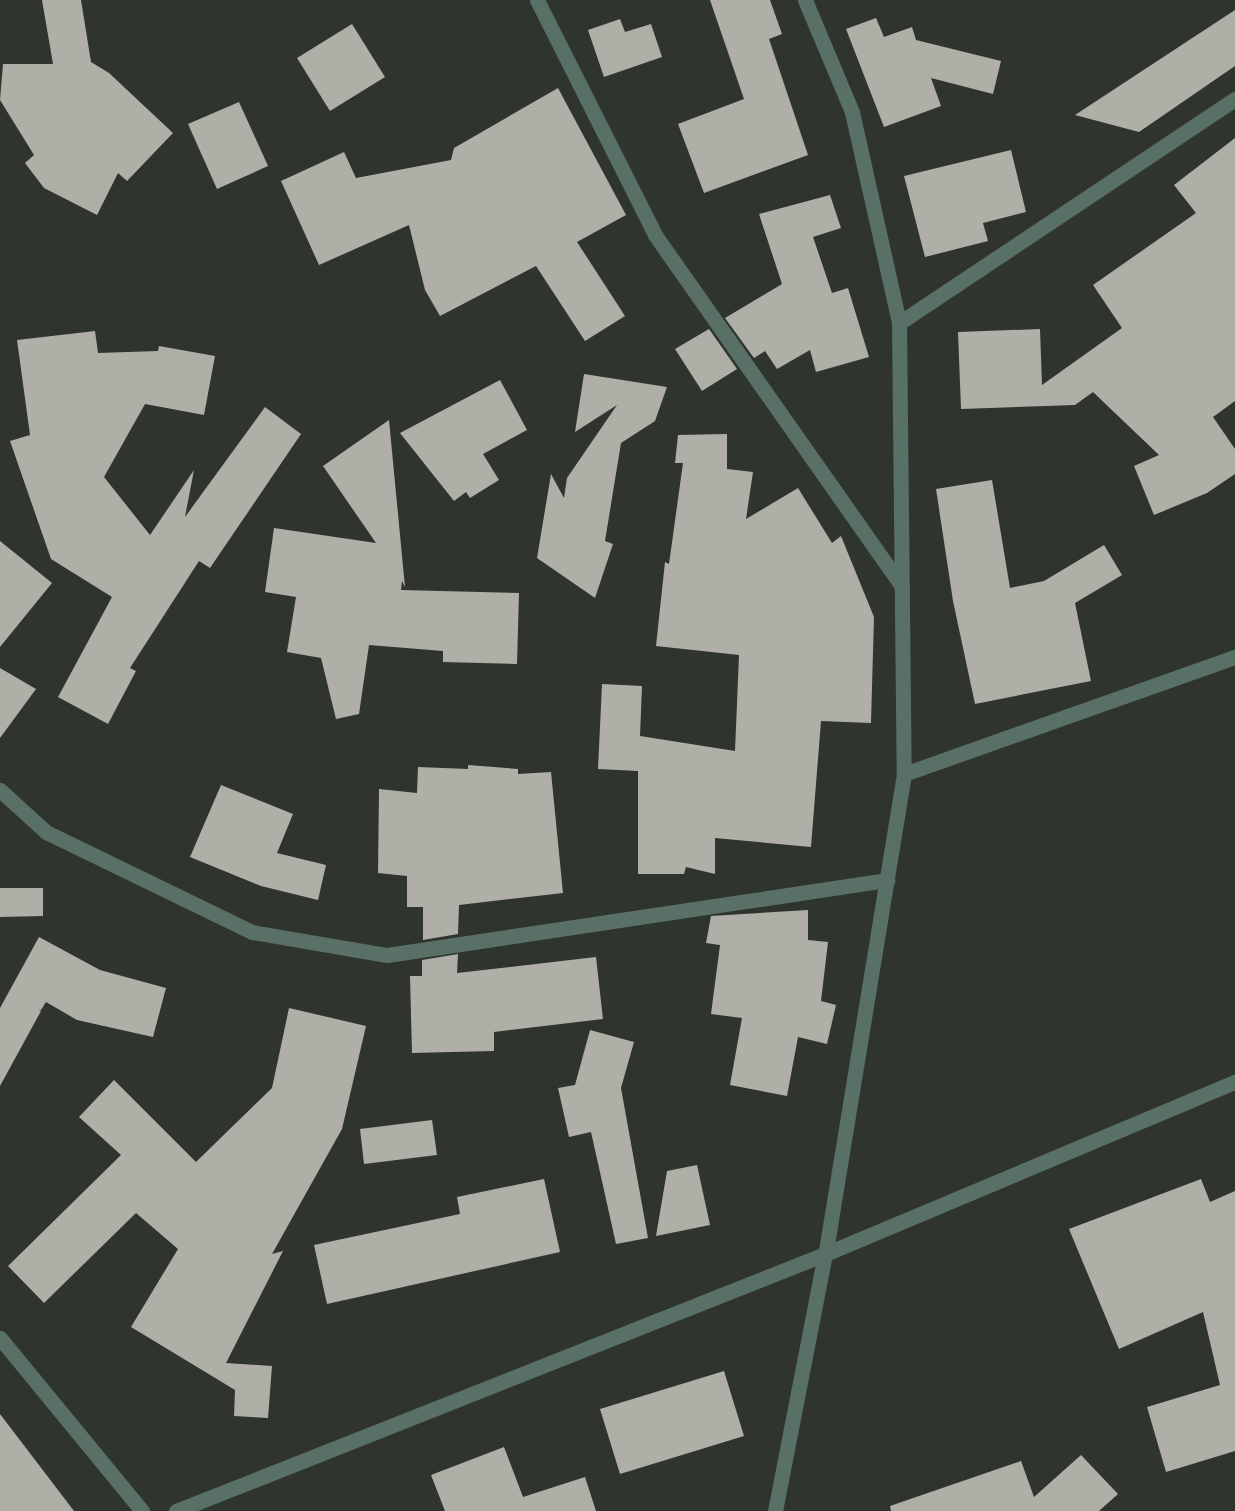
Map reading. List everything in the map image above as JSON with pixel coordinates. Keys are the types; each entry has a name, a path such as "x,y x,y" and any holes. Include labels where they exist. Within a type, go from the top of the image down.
{"street":[{"path":"537,0 655,235 902,586"},
{"path":"775,1511 825,1254 904,774 899,323 852,112 805,0"},
{"path":"899,323 1235,99"},
{"path":"904,774 1235,657"},
{"path":"0,790 46,832 252,932 387,955 887,880"},
{"path":"176,1511 825,1254 1235,1082"},
{"path":"0,1338 142,1511"}],"building":[{"path":"42,0 81,0 91,62 109,73 173,133 127,181 118,173 97,215 44,188 25,163 34,155 0,100 3,64 53,64"},
{"path":"710,0 770,0 782,34 769,39 808,155 704,193 678,124 744,99"},
{"path":"1235,10 1235,66 1139,132 1075,115"},
{"path":"876,18 884,37 912,27 916,40 1001,61 993,94 931,78 941,106 884,127 846,29"},
{"path":"620,19 625,32 651,24 662,57 604,77 588,30"},
{"path":"352,24 385,77 330,111 297,58"},
{"path":"558,88 626,215 577,242 625,316 585,341 536,266 440,316 425,290 409,225 319,265 281,181 344,152 356,178 451,160 454,148"},
{"path":"239,102 268,166 217,189 188,124"},
{"path":"1235,138 1235,401 1213,417 1235,449 1235,474 1207,493 1154,515 1134,466 1159,455 1093,392 1075,405 961,409 958,332 1040,329 1042,385 1122,328 1093,285 1196,213 1174,185"},
{"path":"1011,150 1026,212 983,223 988,241 925,257 904,176"},
{"path":"830,195 841,228 813,237 832,293 848,288 869,357 816,372 810,350 777,369 765,351 754,358 725,318 782,284 759,214"},
{"path":"709,329 737,369 702,391 675,349"},
{"path":"95,331 98,353 158,351 159,346 215,356 204,415 145,404 104,477 150,535 194,470 185,517 265,407 301,434 210,568 199,561 130,668 136,671 108,724 58,697 112,597 51,559 10,441 30,435 17,340"},
{"path":"584,374 667,387 655,421 621,443 605,541 613,544 595,598 537,558 551,474 564,498 567,478 617,405 575,432"},
{"path":"500,380 527,430 483,454 499,480 470,498 466,492 454,501 400,433"},
{"path":"389,420 405,587 402,581 401,590 519,593 517,664 443,662 443,651 369,645 359,714 336,719 321,658 287,652 296,597 265,592 274,528 376,543 323,466"},
{"path":"727,434 727,469 753,472 746,519 798,488 832,543 841,536 874,617 871,723 821,721 811,847 715,838 715,874 686,867 684,874 638,874 638,771 598,769 602,684 642,686 640,736 735,751 739,655 656,646 665,562 669,564 683,463 675,463 678,435"},
{"path":"992,480 1010,588 1044,581 1104,545 1122,575 1075,603 1091,681 975,704 953,601 936,489"},
{"path":"0,541 52,583 0,647"},
{"path":"0,668 36,689 0,738"},
{"path":"468,765 518,769 518,774 551,772 563,893 459,905 458,934 423,940 423,907 407,907 407,876 378,873 379,789 417,793 418,767 468,769"},
{"path":"221,785 293,814 277,853 326,865 318,900 261,886 190,857"},
{"path":"0,888 43,888 43,916 0,917"},
{"path":"808,910 808,940 828,942 821,1001 836,1005 827,1044 798,1037 787,1096 730,1085 742,1018 711,1014 720,945 706,943 711,916"},
{"path":"39,937 100,970 166,988 153,1037 77,1020 46,1002 41,1010 38,1009 41,1011 0,1086 0,1008"},
{"path":"458,954 457,973 596,957 603,1019 494,1032 494,1051 412,1053 410,976 422,976 422,960"},
{"path":"289,1008 366,1026 342,1129 272,1254 283,1251 226,1363 272,1366 268,1418 234,1416 235,1390 131,1327 178,1249 136,1213 44,1303 8,1266 121,1155 79,1117 114,1080 196,1162 272,1088"},
{"path":"590,1030 634,1042 621,1088 648,1238 616,1244 591,1132 569,1137 558,1088 575,1085"},
{"path":"432,1120 437,1155 364,1164 360,1129"},
{"path":"697,1165 710,1225 656,1236 667,1171"},
{"path":"544,1179 560,1252 327,1304 314,1245 460,1214 457,1197"},
{"path":"1201,1179 1210,1202 1235,1191 1235,1451 1166,1472 1147,1407 1220,1385 1203,1312 1119,1349 1069,1229"},
{"path":"724,1371 744,1436 620,1474 600,1409"},
{"path":"0,1414 74,1511 0,1511"},
{"path":"504,1447 523,1497 585,1477 596,1511 445,1511 431,1475"},
{"path":"1081,1455 1118,1494 1099,1511 891,1511 890,1506 1021,1461 1034,1497"}]}
